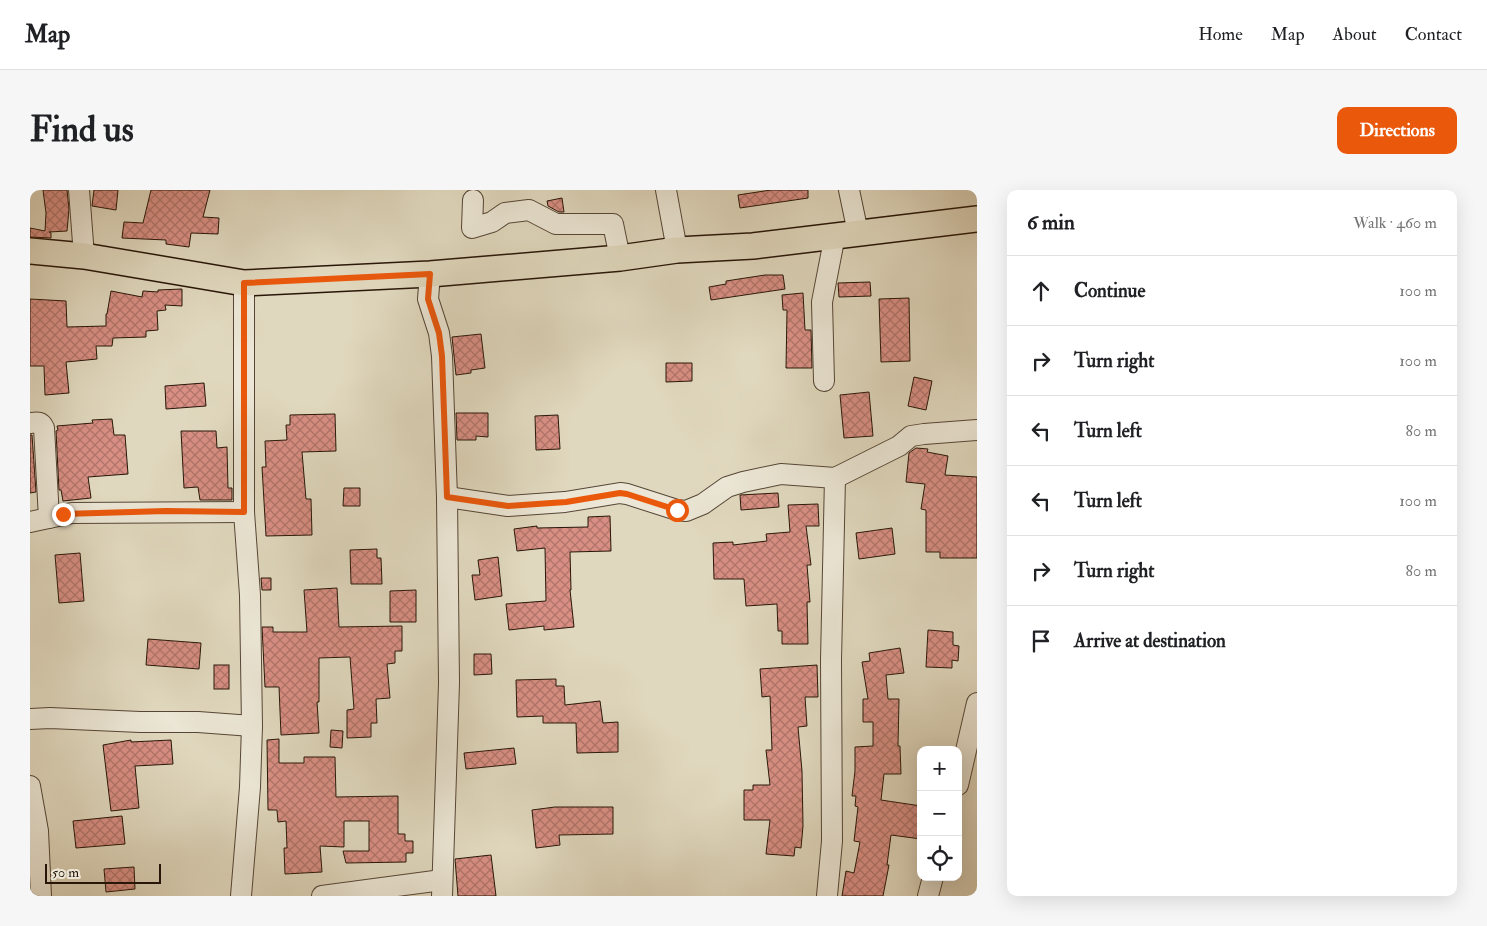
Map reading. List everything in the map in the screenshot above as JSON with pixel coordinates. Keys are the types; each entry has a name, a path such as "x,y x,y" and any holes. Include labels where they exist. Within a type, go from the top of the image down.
{"main road":[{"path":"30,251 84,256 244,283 430,274 620,258 677,250 753,246 977,219"}],"street":[{"path":"79,190 84,256"},
{"path":"666,190 677,250"},
{"path":"824,381 822,302 847,234 849,190"},
{"path":"472,200 472,228 492,222 505,213 529,210 556,224 613,224 620,258"},
{"path":"322,896 442,888 448,683 447,497 442,356 439,333 428,299 430,274"},
{"path":"241,896 250,786 252,726 250,595 244,512 244,283"},
{"path":"30,423 38,422 44,428 39,520 72,513 244,512"},
{"path":"447,497 508,506 566,502 620,493 686,511 703,504 727,487 743,482 781,474 835,478 899,446 911,436 977,430"},
{"path":"827,896 832,841 831,660 835,478"},
{"path":"962,768 977,703"},
{"path":"32,721 50,718 140,722 198,722 252,726"},
{"path":"30,786 38,831 41,896"},
{"path":"928,896 932,881"}],"building":[{"path":"43,190 67,190 69,209 67,231 49,232 51,233 51,238 30,237 30,228 45,231 46,213"},
{"path":"94,190 118,190 116,210 92,206"},
{"path":"151,190 210,190 203,217 219,218 218,234 191,233 189,247 166,244 166,240 122,238 124,222 143,223"},
{"path":"771,190 808,190 808,198 740,208 738,195"},
{"path":"562,198 564,212 559,212 548,206 547,201"},
{"path":"765,275 783,275 785,289 711,300 709,287 726,284 726,281"},
{"path":"870,282 871,296 839,297 838,283"},
{"path":"182,289 182,306 165,305 166,310 157,311 158,330 146,331 146,337 113,338 112,346 96,346 97,359 66,362 69,393 45,395 44,366 30,366 30,299 66,301 67,327 106,326 106,314 111,291 142,297 143,291 158,292 158,290"},
{"path":"803,293 805,330 811,330 812,368 786,368 787,310 783,310 782,295"},
{"path":"909,298 910,361 881,362 879,299"},
{"path":"481,334 485,368 471,370 471,373 456,375 452,337"},
{"path":"666,363 692,363 692,381 666,382"},
{"path":"914,377 932,381 926,410 908,406"},
{"path":"204,383 206,406 166,409 165,386"},
{"path":"869,392 873,436 844,438 840,395"},
{"path":"456,413 488,413 488,437 476,436 476,440 457,440"},
{"path":"335,414 336,451 302,452 306,499 311,499 312,535 266,536 262,467 266,467 265,441 287,440 286,425 290,425 290,415"},
{"path":"558,415 560,449 536,450 535,416"},
{"path":"112,419 114,435 125,435 128,474 88,477 91,498 63,501 61,490 59,490 57,426 93,423 92,420"},
{"path":"181,431 216,431 217,448 227,447 228,488 232,488 232,500 200,500 198,487 184,488"},
{"path":"30,435 32,435 36,492 30,493"},
{"path":"916,448 928,449 927,452 948,456 945,475 977,477 977,558 940,558 940,552 926,552 926,510 921,509 925,484 906,482 909,453"},
{"path":"344,488 360,488 360,506 343,506"},
{"path":"778,493 779,507 741,510 740,495"},
{"path":"818,504 819,526 806,526 811,565 807,565 810,602 807,602 808,644 782,644 782,631 778,631 777,604 746,606 744,579 714,579 713,543 733,542 733,545 767,541 766,534 790,532 788,505"},
{"path":"610,516 611,551 570,552 570,590 574,627 544,630 544,626 509,630 506,604 546,601 545,548 517,551 514,529 537,526 537,528 588,527 588,517"},
{"path":"892,528 895,554 859,559 856,533"},
{"path":"377,549 377,558 381,558 382,584 351,584 350,550"},
{"path":"80,553 84,601 59,603 55,555"},
{"path":"498,557 502,596 475,600 472,575 480,575 478,560"},
{"path":"261,578 271,578 271,590 262,590"},
{"path":"337,588 339,627 402,626 402,651 395,651 395,663 387,664 390,698 376,699 377,723 371,723 371,737 347,738 347,710 354,709 350,657 319,658 319,702 317,702 319,733 281,735 279,687 265,687 262,627 273,627 273,632 307,632 304,590"},
{"path":"416,590 416,622 390,622 390,591"},
{"path":"928,630 953,632 953,645 959,646 958,661 952,660 952,668 926,667"},
{"path":"148,639 201,643 199,669 146,665"},
{"path":"900,648 904,673 886,675 888,699 899,699 898,746 900,746 901,774 884,774 881,800 917,805 917,838 891,835 887,865 889,865 883,896 842,896 846,871 854,873 860,842 854,841 858,807 855,806 856,796 852,796 855,747 873,746 873,722 863,722 863,699 868,699 862,662 870,661 869,653"},
{"path":"474,654 491,654 492,674 474,675"},
{"path":"214,665 229,665 229,689 214,689"},
{"path":"817,665 818,697 805,697 807,726 798,727 802,771 803,826 801,848 795,847 794,856 766,854 770,820 744,820 744,790 753,790 753,785 770,785 766,750 772,750 770,696 762,697 760,669"},
{"path":"556,679 556,686 564,686 565,705 600,701 603,723 618,722 618,752 577,753 576,723 543,723 543,716 517,717 516,680"},
{"path":"331,730 343,731 342,748 330,747"},
{"path":"279,739 279,763 304,763 304,757 335,757 336,797 398,796 398,834 405,834 405,841 413,841 413,853 406,853 406,862 346,863 343,851 369,851 369,821 344,821 344,847 320,846 322,872 285,874 284,848 287,848 286,821 278,822 277,810 268,810 267,740"},
{"path":"131,740 131,742 171,740 173,764 135,766 139,808 111,811 103,745"},
{"path":"514,748 516,764 466,769 464,753"},
{"path":"555,807 613,807 613,834 559,835 560,845 536,848 532,810"},
{"path":"122,816 125,844 76,848 73,821"},
{"path":"491,855 496,896 458,896 455,859"},
{"path":"134,867 135,889 106,892 104,869"}],"route":[{"path":"63,514 166,511 244,512 244,283 430,274 428,299 439,333 442,356 447,497 508,506 566,502 620,493 677,510"}]}
